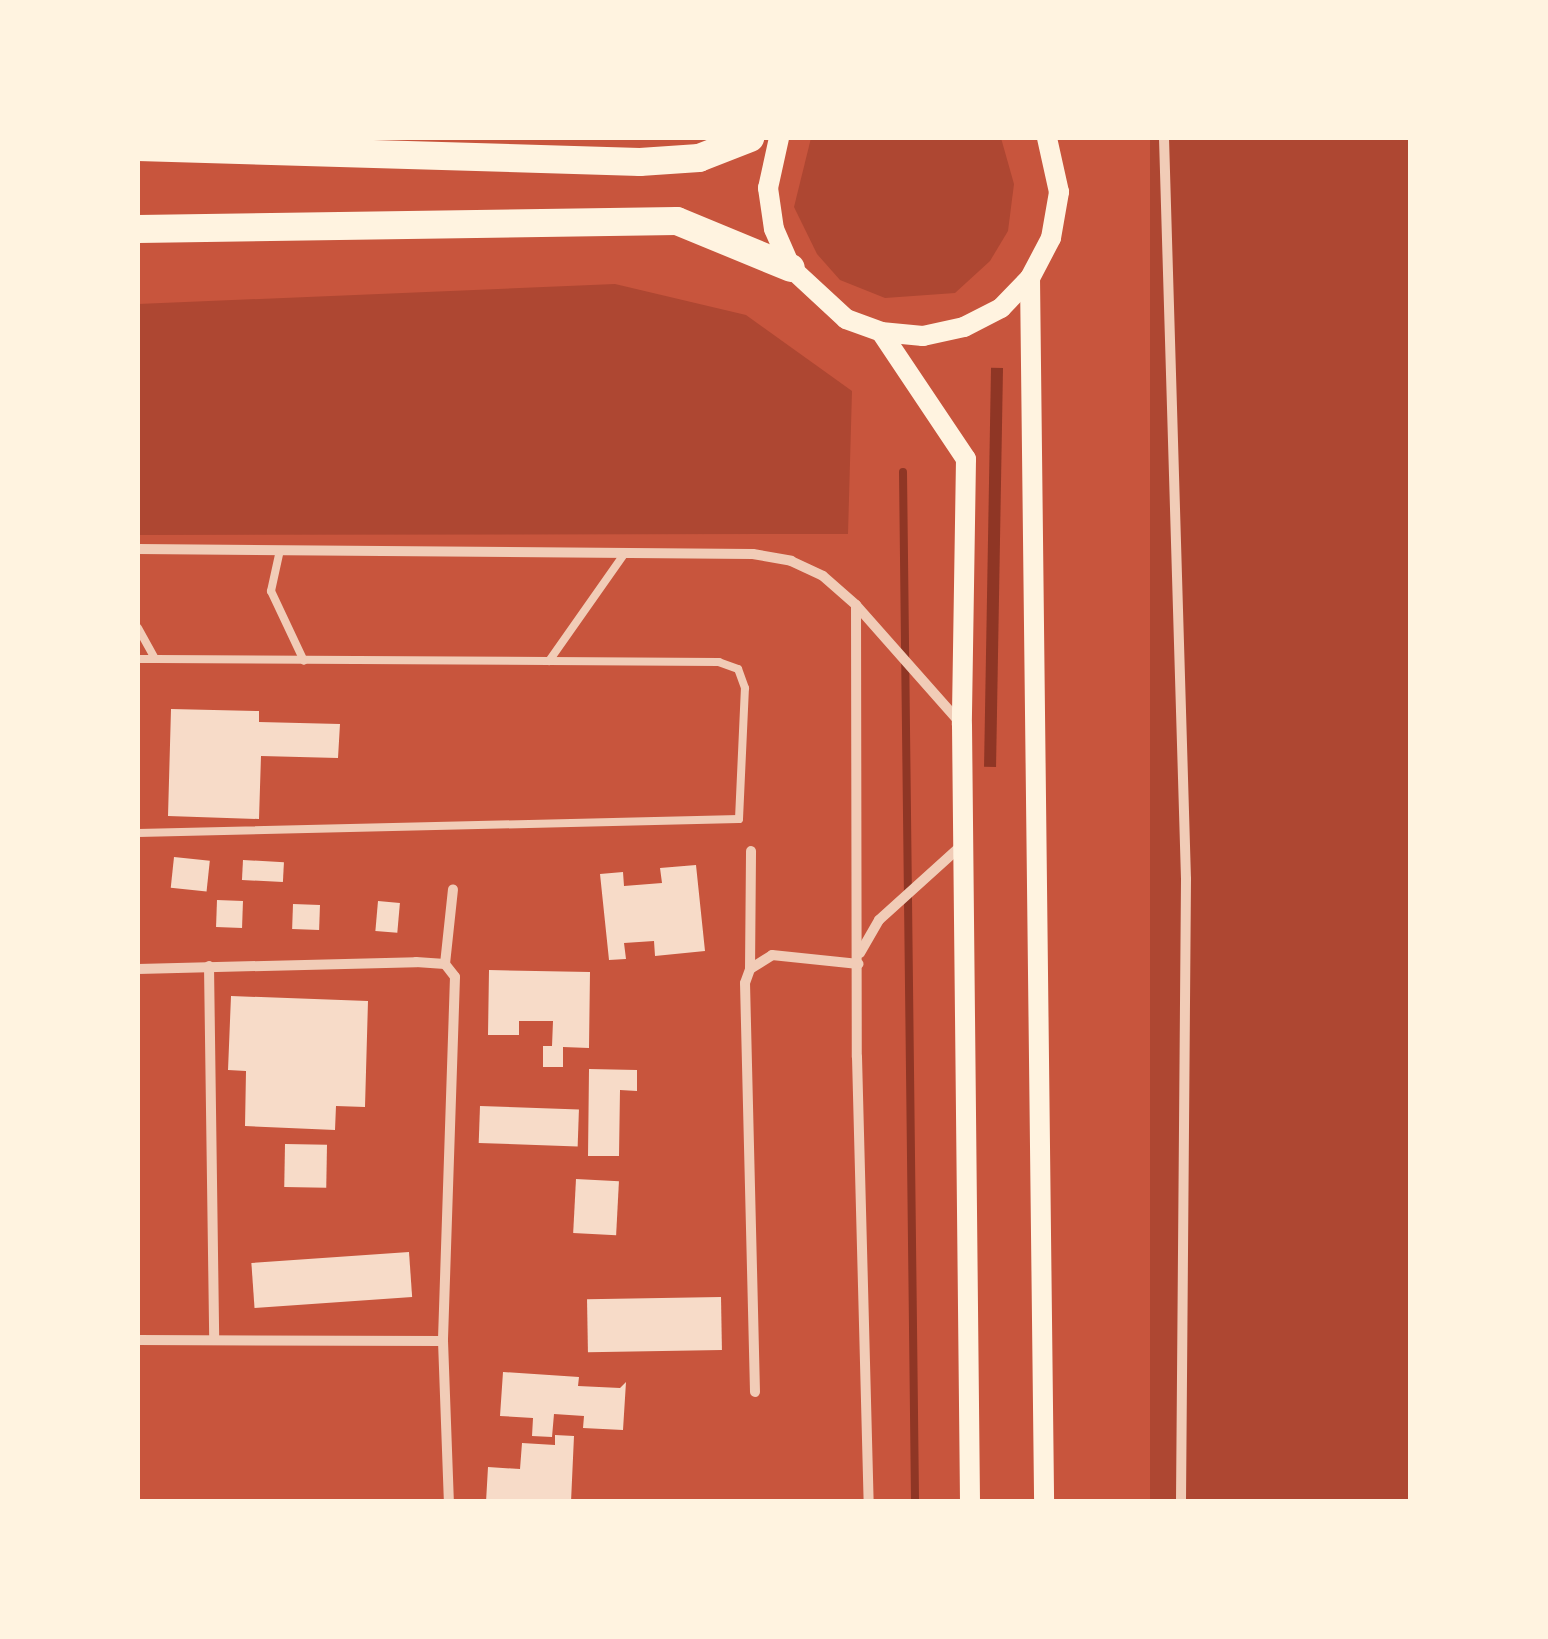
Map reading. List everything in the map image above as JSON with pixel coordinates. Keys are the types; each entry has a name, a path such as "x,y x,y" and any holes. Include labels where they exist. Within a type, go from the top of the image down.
{"highway":[{"path":"138,146 640,162 699,158 750,138"},
{"path":"138,229 676,221 791,268"},
{"path":"138,249 185,230"}],"main road":[{"path":"779,138 768,188 774,230 791,268 846,319 881,332 923,336 964,327 1001,308 1030,278 1052,238 1060,192 1048,138"},
{"path":"1030,278 1044,1502"},
{"path":"881,332 966,459 962,726 968,840 970,1502"}],"street":[{"path":"1164,138 1186,879 1181,1502"},
{"path":"138,549 753,554 792,561 822,576 856,605 962,726"},
{"path":"856,605 868,1502"},
{"path":"859,958 898,900 968,840"},
{"path":"750,851 750,969 745,982 755,1392"},
{"path":"449,1502 444,1341 457,1005 455,977 445,964 453,889"},
{"path":"750,969 772,955 859,958"},
{"path":"138,969 445,964"},
{"path":"209,966 214,1340"},
{"path":"138,1340 444,1341"}],"lane":[{"path":"280,550 272,591 304,661"},
{"path":"549,660 625,553"},
{"path":"138,628 155,659"},
{"path":"138,659 719,662 738,669 745,688 739,818 138,833"}],"shaded area":[{"path":"811,138 1001,138 1014,184 1008,231 990,261 955,293 885,298 840,280 817,254 794,207"},
{"path":"1150,138 1410,138 1410,1501 1150,1501"},
{"path":"615,284 746,315 852,391 848,534 138,535 138,304"},
{"path":"991,368 1003,368 996,767 984,767"}],"building":[{"path":"171,709 259,711 259,722 340,724 338,758 261,756 259,819 168,816"},
{"path":"174,857 210,861 207,892 171,888"},
{"path":"243,860 284,862 283,882 242,880"},
{"path":"696,865 705,951 655,956 654,941 624,943 626,959 609,960 600,874 623,872 624,886 662,883 660,868"},
{"path":"217,900 243,901 242,928 216,927"},
{"path":"378,901 400,903 397,933 375,931"},
{"path":"293,904 320,905 319,930 292,929"},
{"path":"489,970 590,972 589,1048 563,1047 563,1067 543,1067 543,1046 552,1046 553,1021 519,1021 519,1035 488,1035"},
{"path":"231,996 368,1001 365,1107 336,1106 335,1130 245,1126 246,1071 228,1070"},
{"path":"589,1069 637,1070 637,1091 620,1090 619,1156 588,1156"},
{"path":"480,1106 579,1109 578,1146 479,1143"},
{"path":"285,1144 327,1145 326,1188 284,1187"},
{"path":"576,1179 619,1181 616,1235 573,1233"},
{"path":"409,1252 412,1297 255,1308 251,1263"},
{"path":"721,1297 722,1350 588,1352 587,1299"},
{"path":"503,1372 579,1377 578,1386 620,1388 626,1382 623,1430 583,1428 584,1416 554,1414 552,1437 532,1436 533,1418 500,1416"},
{"path":"555,1435 574,1436 571,1502 486,1502 488,1467 520,1469 522,1443 555,1445"}],"waterway":[{"path":"903,472 915,1502"}]}
